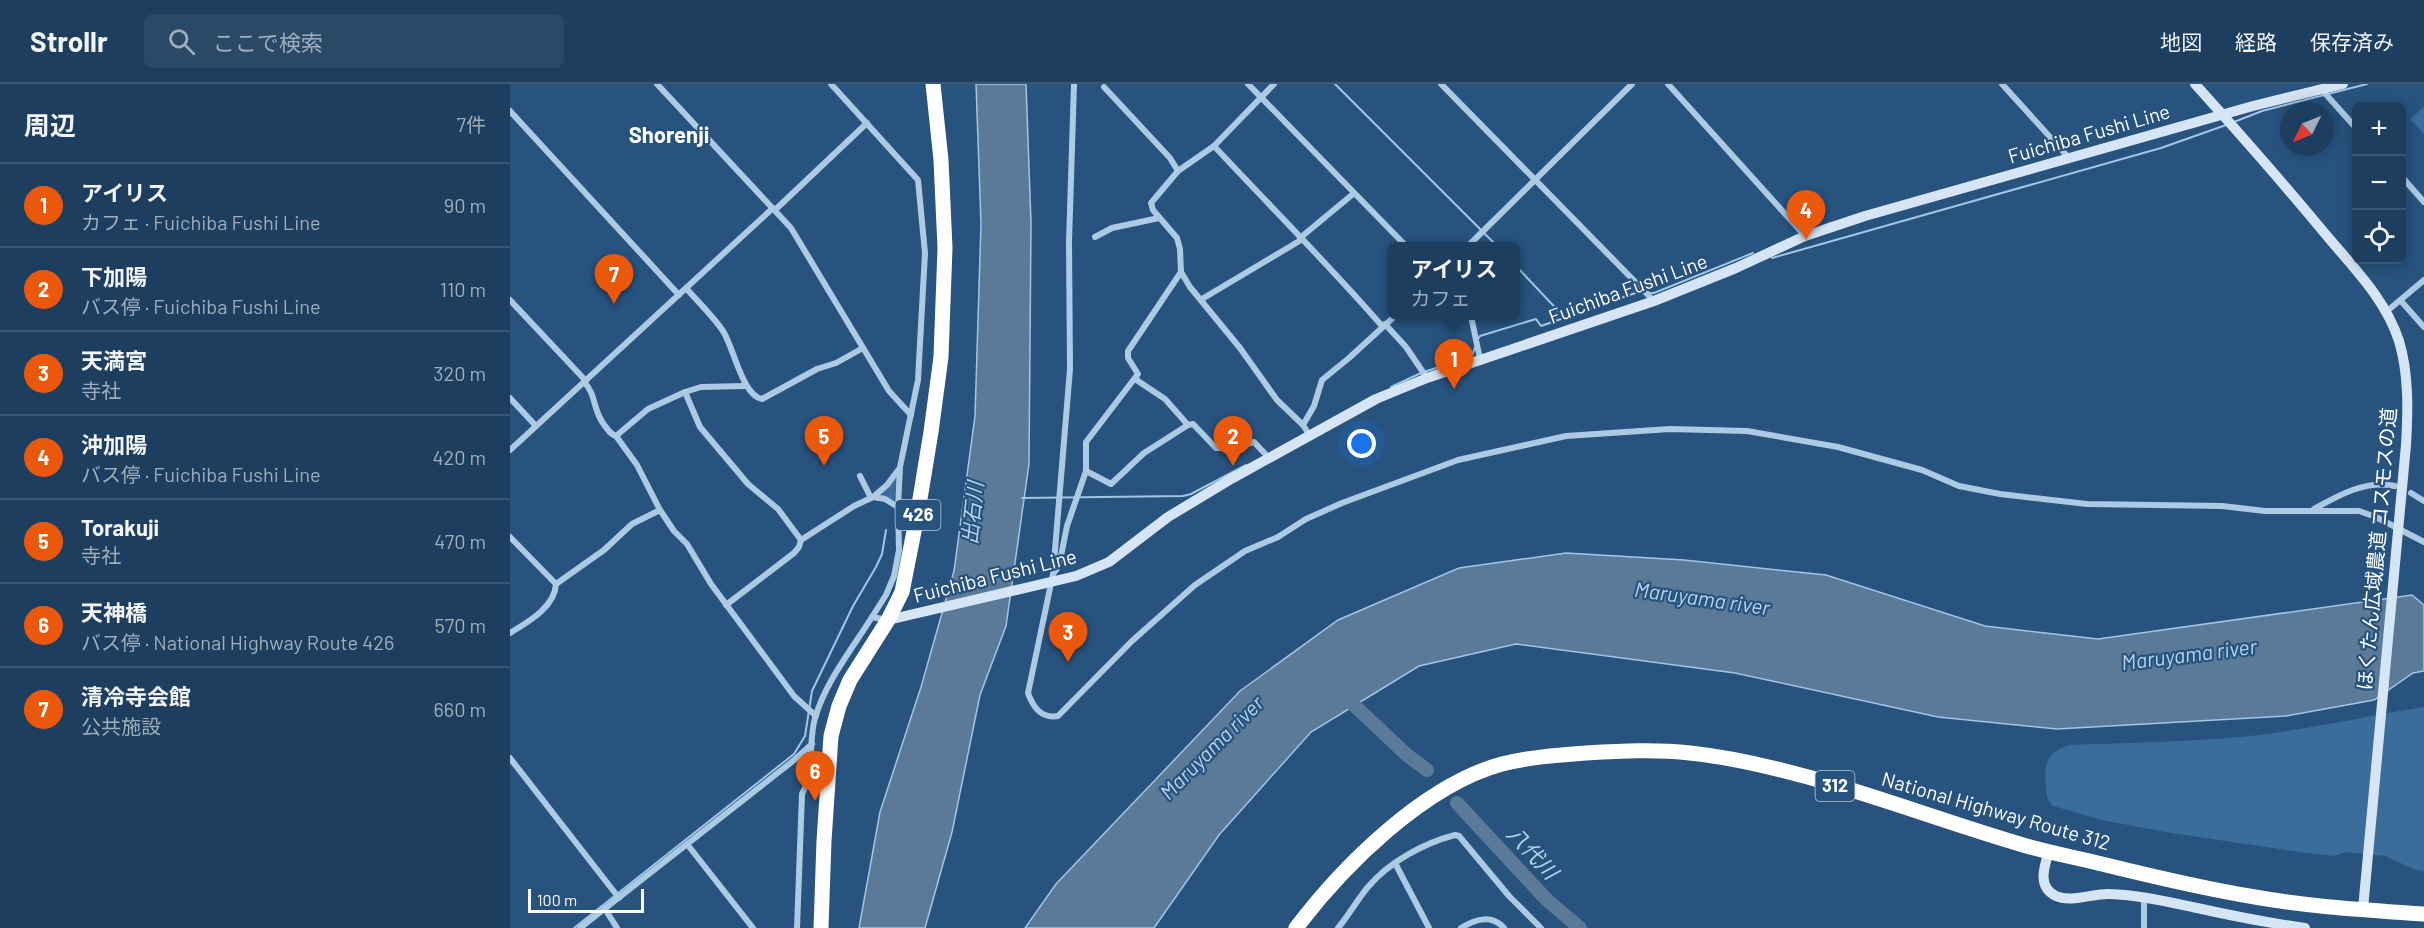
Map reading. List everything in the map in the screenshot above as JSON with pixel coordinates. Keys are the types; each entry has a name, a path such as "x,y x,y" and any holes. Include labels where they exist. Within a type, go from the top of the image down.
{"highway":[{"name":"426","path":"822,928 823,853 831,736 839,706 850,680 888,620 902,592 918,511 941,357 945,248 941,160 933,84"},
{"name":"National Highway Route 312","path":"1296,928 1324,892 1353,862 1419,807 1448,788 1501,764 1563,754 1655,752 1689,753 1735,760 1795,775 2049,851 2257,898 2424,914"}],"main road":[{"name":"ほくたん広域農道 コスモスの道","path":"2195,84 2354,268 2386,312 2400,342 2408,414 2400,533 2363,909"},
{"name":"Fuichiba Fushi Line","path":"888,620 1048,580 1076,576 1109,561 1168,517 1376,399 1480,359 1654,301 1805,237 1865,216 2222,115 2343,84"},
{"path":"2049,851 2043,872 2043,882 2048,891 2057,897 2109,894 2144,897 2305,928"}],"street":[{"path":"657,84 774,209 797,237 889,391 911,415"},
{"path":"797,928 802,794 807,785 816,716 832,680 886,595 894,576 899,550 900,467 919,364 925,253 918,180 831,84"},
{"path":"1074,84 1069,242 1070,369 1048,580 1028,693 1036,709 1051,717 1058,716 1132,640 1195,585 1245,551 1278,537 1306,519 1342,502 1458,460 1549,439 1594,433 1671,429 1747,431 1838,447 1922,470 1959,486 2000,494 2086,504 2222,506 2265,511 2359,511 2376,517 2400,533 2424,542"},
{"path":"1248,84 1402,242"},
{"path":"1274,84 1214,146 1178,171 1151,203 1153,210 1177,238 1181,272 1277,400 1303,425 1310,436"},
{"path":"1441,84 1654,301"},
{"path":"1448,90 1454,84"},
{"path":"1472,242 1632,84"},
{"path":"1668,84 1805,237"},
{"path":"2002,84 2069,158"},
{"path":"1104,87 1170,158 1178,171"},
{"path":"2322,90 2352,124"},
{"path":"510,111 679,295"},
{"path":"510,450 867,123"},
{"path":"1214,146 1406,347 1427,378"},
{"path":"2406,182 2424,202"},
{"path":"1202,299 1301,239 1353,194"},
{"path":"1095,237 1112,228 1159,218"},
{"path":"1048,580 1059,566 1067,526 1086,471 1086,442 1138,374 1128,358 1128,351 1181,272"},
{"path":"2386,312 2424,280"},
{"path":"686,288 722,330 734,352 745,386 758,399 863,348"},
{"path":"510,300 590,388 597,417 611,434 616,436 638,465 660,510 674,531 687,544 726,605 794,696 816,716"},
{"path":"2401,301 2424,327"},
{"path":"1303,425 1314,406 1322,380 1390,320"},
{"path":"1471,320 1473,337 1480,359"},
{"path":"1135,379 1165,399 1188,425"},
{"path":"616,436 648,410 685,392 701,387 745,386"},
{"path":"685,392 700,427 748,484 778,509 801,540 800,547 794,553 726,605"},
{"path":"510,398 536,426"},
{"path":"1086,471 1111,484 1144,453 1193,424 1216,448 1230,448 1254,442 1269,458"},
{"path":"801,540 872,498 887,485 900,467"},
{"path":"860,476 872,498"},
{"path":"2312,510 2371,485 2395,486"},
{"path":"2411,493 2424,501"},
{"path":"872,498 885,499 898,507"},
{"path":"556,584 604,550 632,524 660,510"},
{"path":"510,537 556,584 556,591 549,604 510,633"},
{"path":"872,617 888,620"},
{"path":"580,928 793,761 812,743"},
{"path":"510,758 619,898"},
{"path":"1338,928 1369,886 1395,863 1444,838 1459,836 1509,896 1541,928"},
{"path":"687,844 753,928"},
{"path":"1395,863 1429,928"},
{"path":"2144,897 2144,928"},
{"path":"604,909 617,928"},
{"path":"1461,928 1480,919 1497,921 1504,928"}],"shaded area":[{"path":"2424,107 2424,134 2410,119"},
{"path":"897,477 894,501 879,495"},
{"path":"2424,707 2424,871 2416,870 2385,856 2345,852 2335,856 2299,852 2102,820 2053,806 2047,798 2046,765 2053,754 2069,745 2254,736"}],"water":[{"name":"出石川","path":"976,84 1026,84 1031,223 1029,464 1006,626 980,695 952,832 925,928 859,928 880,812 921,687 954,571 975,416 981,224"},
{"name":"Maruyama river","path":"1566,553 1684,560 1826,575 1985,626 2098,639 2412,595 2424,605 2424,671 2413,673 2374,700 2286,716 2057,729 1938,717 1735,673 1516,644 1419,666 1311,732 1219,835 1154,928 1025,928 1056,884 1240,691 1338,620 1459,568"}],"waterway":[{"path":"1335,84 1493,242"},
{"path":"2234,122 2262,111 2367,84"},
{"path":"1772,258 2161,148 2226,125"},
{"path":"1650,293 1753,253"},
{"path":"1520,270 1565,318"},
{"path":"1478,339 1480,336 1536,319 1541,326 1641,291"},
{"path":"1391,387 1421,373 1472,356 1475,347"},
{"path":"1022,498 1183,496 1246,465"},
{"path":"574,928 794,754 805,736 812,691 853,606 882,554 886,530"},
{"name":"八代川","path":"1341,693 1407,755 1427,770"},
{"name":"八代川","path":"1457,803 1547,900 1580,928"}],"place":[{"name":"沖加陽","path":"1806,240"},
{"name":"清冷寺会館","path":"614,304"},
{"name":"アイリス","path":"1454,389"},
{"name":"Torakuji","path":"824,466"},
{"name":"下加陽","path":"1233,466"},
{"name":"天満宮","path":"1068,662"},
{"name":"天神橋","path":"815,801"}],"district":[{"name":"Shorenji","path":"669,135"}]}
